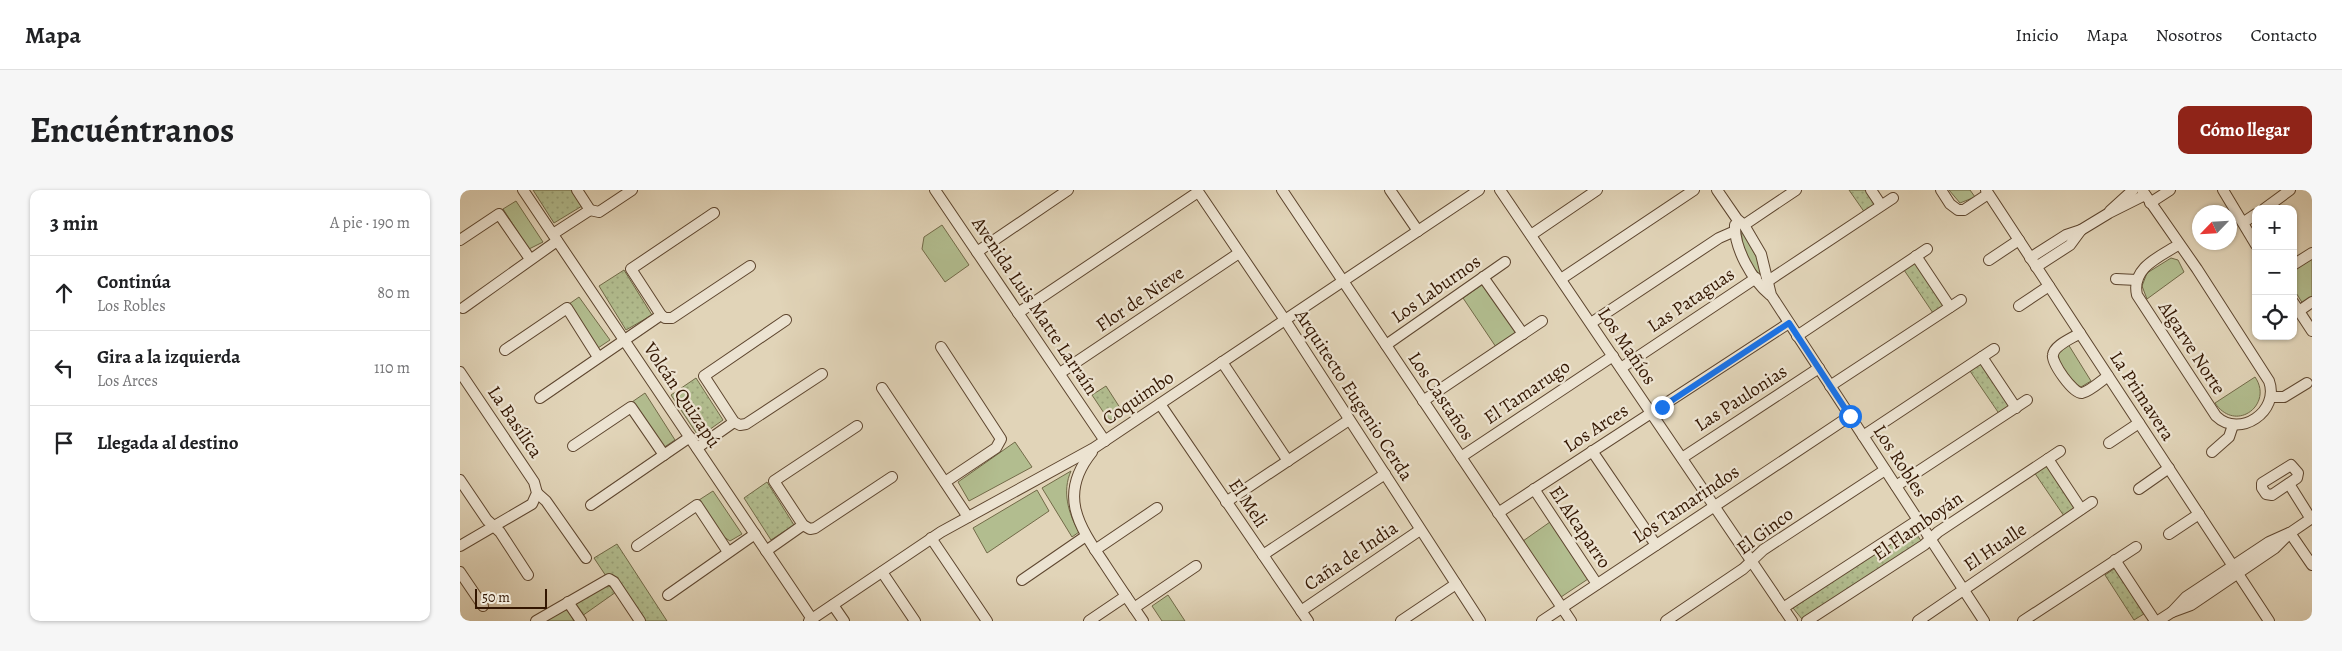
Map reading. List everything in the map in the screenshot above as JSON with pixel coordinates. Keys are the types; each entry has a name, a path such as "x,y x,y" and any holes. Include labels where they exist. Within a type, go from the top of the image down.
{"street":[{"name":"Volcán Quizapú","path":"523,190 755,534 810,620"},
{"path":"577,190 590,210 599,212 632,190"},
{"name":"Avenida Luis Matte Larraín","path":"936,190 1105,441"},
{"path":"977,252 1068,190"},
{"name":"Los Castaños","path":"1282,190 1570,621"},
{"path":"1390,190 1418,231"},
{"name":"Coquimbo","path":"810,620 931,538 1105,441 1479,190"},
{"name":"Los Mañíos","path":"1500,190 1752,561 1787,617"},
{"path":"1530,235 1597,190"},
{"path":"1560,279 1694,190"},
{"name":"Los Robles","path":"1717,190 1738,225 1761,254 1771,295"},
{"path":"1590,323 1738,225 1796,190"},
{"path":"1871,190 1881,206"},
{"path":"1941,190 1950,204 1958,210 1964,210 1987,192"},
{"path":"2109,213 2133,190"},
{"path":"2030,258 2066,235 2081,230 2109,213 2146,196 2170,190"},
{"path":"2223,190 2252,237"},
{"path":"2269,205 2290,190"},
{"path":"1018,313 1197,191"},
{"name":"Arquitecto Eugenio Cerda","path":"1197,191 1285,320 1480,621"},
{"name":"La Primavera","path":"1987,192 2269,621"},
{"path":"2146,196 2178,245 2197,269 2271,386 2272,396 2269,405 2261,414 2244,424 2233,425 2229,437 2212,452"},
{"path":"1768,280 1893,198"},
{"path":"463,308 524,266 590,210"},
{"path":"714,213 631,269 661,315 668,319 672,318 750,266"},
{"path":"460,240 499,214 530,259"},
{"path":"2244,222 2252,217"},
{"name":"Los Robles","path":"1738,225 1740,250 1756,278 1771,295 1984,621"},
{"path":"2036,267 2070,244 2081,230"},
{"path":"1989,260 2019,240"},
{"path":"2116,280 2137,280 2144,267 2178,245"},
{"path":"1797,336 1927,249"},
{"name":"Flor de Nieve","path":"1060,374 1240,253"},
{"path":"2297,262 2312,253"},
{"path":"1916,256 1950,307"},
{"name":"Los Laburnos","path":"1386,345 1505,262"},
{"path":"1483,277 1522,334"},
{"name":"Las Pataguas","path":"1621,368 1756,278"},
{"name":"Algarve Norte","path":"2137,280 2136,290 2140,300 2213,412 2222,421 2233,425"},
{"path":"2018,306 2049,286"},
{"path":"1830,386 1961,300"},
{"path":"2297,306 2312,302"},
{"path":"505,350 567,308 598,357"},
{"path":"2297,308 2312,331"},
{"path":"540,398 661,315"},
{"path":"786,320 704,376 734,422 740,426 746,424 822,374"},
{"path":"1423,401 1542,321"},
{"name":"Los Arces","path":"1498,513 1789,323"},
{"path":"2080,333 2056,349 2053,354 2054,361 2076,392 2082,393 2108,376"},
{"path":"941,348 1000,434 1001,442 996,448 945,482"},
{"path":"1863,436 1994,349"},
{"name":"El Tamarugo","path":"1461,457 1613,356"},
{"path":"1982,357 2016,408"},
{"path":"1222,362 1288,461"},
{"name":"Las Paulonias","path":"1682,458 1819,368"},
{"name":"La Basílica","path":"460,372 534,482 537,493 546,501 586,558"},
{"path":"2272,396 2284,397 2307,383"},
{"path":"882,388 968,517"},
{"path":"1896,486 2027,400"},
{"name":"El Meli","path":"1160,404 1308,621"},
{"path":"573,446 631,407 664,455"},
{"name":"Los Tamarindos","path":"1542,621 1850,416"},
{"path":"1226,502 1349,420"},
{"path":"697,448 734,422"},
{"path":"2109,443 2139,423"},
{"path":"857,426 774,481 803,525 807,528 815,528 892,478"},
{"path":"592,505 690,437"},
{"path":"1094,448 1079,470 1074,491 1075,512 1086,536 1143,621"},
{"path":"1592,451 1656,545"},
{"name":"El Flamboyán","path":"1807,621 2060,451"},
{"path":"2048,459 2081,509"},
{"path":"2139,489 2169,468"},
{"name":"El Ginco","path":"1666,621 1743,569 1763,550 1885,470"},
{"path":"1263,555 1384,474"},
{"path":"460,480 528,575"},
{"path":"2115,560 2157,621 2172,612 2186,597 2235,569 2273,539 2290,533 2312,518 2288,484"},
{"name":"El Alcaparro","path":"1534,490 1598,584"},
{"path":"460,546 532,504 537,493"},
{"name":"El Hualle","path":"1918,621 2092,502"},
{"path":"637,546 697,505 728,552"},
{"path":"1095,550 1157,508"},
{"path":"2169,534 2199,514"},
{"name":"El Flamboyán","path":"1787,617 1918,520"},
{"path":"766,551 803,525"},
{"name":"Caña de India","path":"1301,611 1420,530"},
{"path":"2290,533 2312,565"},
{"path":"668,595 722,559 728,552 755,534"},
{"path":"1022,580 1086,536"},
{"path":"931,538 987,621"},
{"path":"2023,621 2136,546"},
{"path":"1134,608 1196,566"},
{"path":"460,572 483,606"},
{"path":"882,572 915,621"},
{"path":"536,621 609,579 614,582 640,621"},
{"path":"1401,621 1456,584"},
{"path":"1088,621 1126,596"},
{"path":"568,602 581,621"},
{"path":"832,605 844,621"}],"green space":[{"path":"533,190 572,190 582,206 554,223"},
{"path":"1849,190 1867,190 1877,205 1865,213"},
{"path":"1949,190 1970,190 1975,197 1960,203"},
{"path":"516,201 543,242 529,249 503,209"},
{"path":"942,225 969,265 945,282 922,249 924,237"},
{"path":"1742,230 1758,260 1761,275 1752,266 1746,255 1742,242"},
{"path":"2171,258 2178,260 2184,272 2147,299 2142,286 2147,273"},
{"path":"2312,259 2312,299 2303,304 2297,294 2297,268"},
{"path":"1916,262 1944,305 1933,313 1904,270"},
{"path":"624,270 652,315 626,330 599,286"},
{"path":"1483,284 1517,333 1496,347 1463,298"},
{"path":"579,297 610,340 598,348 569,304"},
{"path":"2068,344 2091,381 2081,387 2074,386 2057,361 2057,353"},
{"path":"1982,363 2012,407 2000,415 1970,371"},
{"path":"2255,377 2260,387 2260,397 2250,412 2242,416 2233,416 2224,412 2215,403"},
{"path":"696,378 723,420 699,437 671,395"},
{"path":"1106,386 1124,414 1115,420 1108,419 1092,395"},
{"path":"645,393 675,440 663,448 632,402"},
{"path":"1015,442 1032,467 969,501 958,482"},
{"path":"2046,464 2076,508 2064,516 2034,472"},
{"path":"1071,471 1067,486 1069,510 1079,532 1072,537 1042,488"},
{"path":"767,482 794,525 771,540 744,498"},
{"path":"1037,490 1049,511 987,553 973,528"},
{"path":"713,491 742,534 730,541 724,537 699,500"},
{"path":"1550,522 1588,579 1561,597 1523,541"},
{"path":"1913,528 1921,541 1802,619 1793,608"},
{"path":"617,544 667,621 644,621 613,575 606,576 594,558"},
{"path":"2117,567 2147,612 2134,620 2105,575"},
{"path":"605,585 616,592 582,616 575,606 576,603"},
{"path":"1168,595 1185,621 1162,621 1152,606"},
{"path":"563,609 568,610 574,621 544,621"}],"route":[{"path":"1662,407 1789,323 1850,416"}]}
